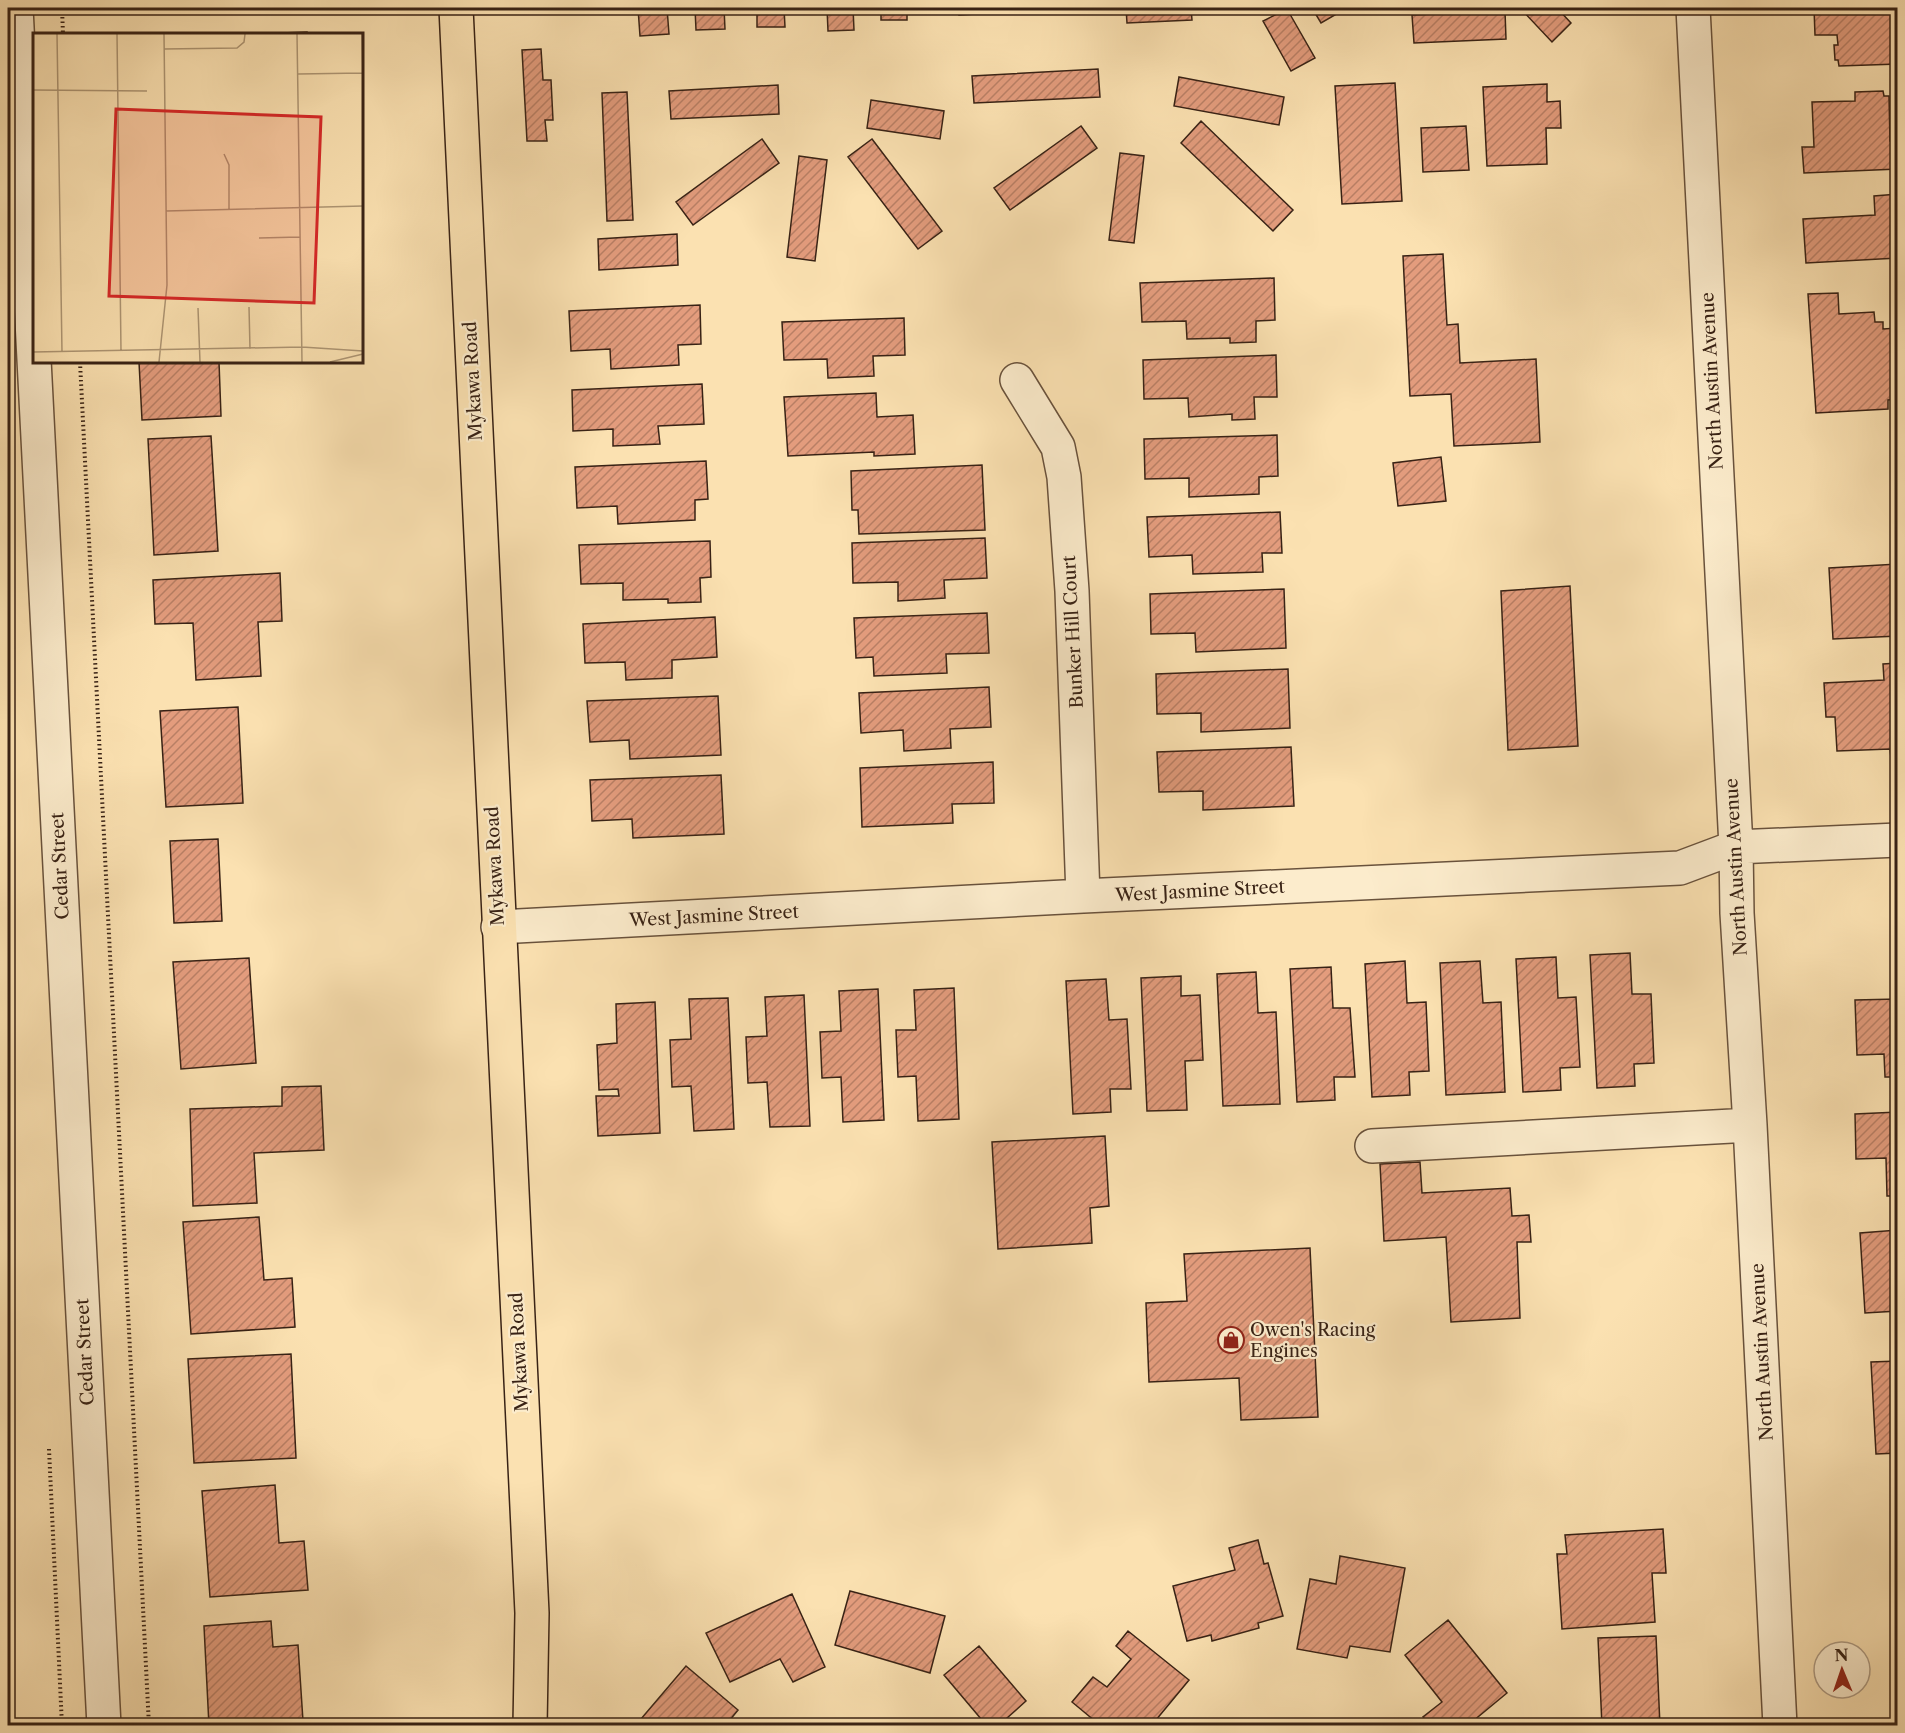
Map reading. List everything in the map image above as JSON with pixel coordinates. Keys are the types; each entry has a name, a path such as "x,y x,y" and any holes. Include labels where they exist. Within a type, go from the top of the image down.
{"main road":[{"name":"Mykawa Road","path":"456,8 531,1601 530,1725"}],"street":[{"name":"Cedar Street","path":"16,8 33,340"},
{"name":"North Austin Avenue","path":"1693,8 1736,847 1737,913 1780,1725"},
{"name":"Cedar Street","path":"34,363 104,1725"},
{"name":"Bunker Hill Court","path":"1017,380 1058,447 1064,477 1072,591 1083,896"},
{"name":"West Jasmine Street","path":"498,927 1680,868 1736,847 1898,840"},
{"path":"1372,1146 1750,1125"}],"path":[{"path":"62,8 63,33"},
{"path":"80,363 149,1725"}],"building":[{"path":"638,8 667,8 669,34 640,36"},
{"path":"695,8 724,8 725,29 696,30"},
{"path":"757,8 784,8 785,27 757,27"},
{"path":"827,8 853,8 854,30 828,31"},
{"path":"881,8 907,8 907,20 881,20"},
{"path":"959,8 1013,8 1013,12 959,15"},
{"path":"1126,8 1191,8 1192,20 1127,23"},
{"path":"1312,8 1347,8 1321,23"},
{"path":"1520,8 1557,8 1571,23 1552,42"},
{"path":"1814,8 1898,8 1898,64 1839,66 1838,60 1835,60 1834,45 1838,45 1837,35 1815,35"},
{"path":"1287,9 1315,58 1291,71 1263,21"},
{"path":"1505,11 1506,39 1414,43 1412,15"},
{"path":"541,49 543,80 551,80 553,120 545,120 547,141 527,141 522,50"},
{"path":"1098,69 1100,97 974,103 972,76"},
{"path":"1179,77 1284,97 1279,125 1174,106"},
{"path":"1395,83 1402,201 1342,204 1335,86"},
{"path":"1547,84 1547,102 1560,101 1561,128 1546,128 1547,164 1487,166 1483,87"},
{"path":"778,85 779,114 671,119 669,91"},
{"path":"1883,91 1884,96 1889,96 1890,141 1898,141 1898,169 1804,173 1802,147 1814,147 1812,102 1855,101 1855,92"},
{"path":"627,92 633,220 607,221 602,93"},
{"path":"871,100 944,111 940,139 867,128"},
{"path":"1201,121 1293,210 1273,231 1181,143"},
{"path":"1081,126 1097,148 1010,210 994,188"},
{"path":"1466,126 1469,170 1423,172 1421,128"},
{"path":"762,139 779,163 693,225 676,202"},
{"path":"872,139 942,231 918,249 848,157"},
{"path":"1120,153 1144,156 1134,243 1109,240"},
{"path":"799,156 827,160 815,261 787,257"},
{"path":"1898,194 1898,258 1806,263 1803,219 1875,215 1874,196"},
{"path":"677,234 678,265 599,270 598,239"},
{"path":"1443,254 1447,325 1458,324 1460,363 1536,359 1540,442 1454,446 1451,394 1410,396 1403,256"},
{"path":"1274,278 1275,320 1256,321 1256,342 1230,343 1230,338 1187,339 1186,321 1142,322 1140,283"},
{"path":"1838,293 1839,314 1874,312 1875,322 1883,322 1883,329 1898,328 1898,399 1888,400 1888,409 1816,413 1808,294"},
{"path":"700,305 701,344 678,345 679,365 611,369 610,349 571,351 569,311"},
{"path":"904,318 905,355 873,356 874,376 828,378 827,359 784,360 782,322"},
{"path":"1276,355 1277,397 1254,397 1255,419 1232,420 1232,414 1189,417 1188,398 1144,399 1143,360"},
{"path":"139,363 219,363 221,416 142,420"},
{"path":"702,384 704,424 658,426 660,444 613,446 613,429 573,431 572,390"},
{"path":"876,393 877,417 913,415 915,454 874,456 874,452 788,456 784,397"},
{"path":"1277,435 1278,476 1259,477 1259,494 1189,497 1189,478 1145,479 1144,439"},
{"path":"211,436 218,551 154,555 148,439"},
{"path":"1441,457 1446,501 1398,506 1393,463"},
{"path":"706,461 708,499 695,500 695,520 618,524 617,506 577,508 575,467"},
{"path":"982,465 985,530 859,534 858,510 852,510 851,471"},
{"path":"1280,512 1282,553 1262,553 1263,572 1193,574 1192,555 1149,557 1147,517"},
{"path":"985,538 987,578 944,580 945,598 898,601 898,582 853,583 852,543"},
{"path":"710,541 711,577 700,578 701,602 668,603 668,599 623,600 623,583 581,584 579,545"},
{"path":"1898,564 1898,636 1833,639 1829,568"},
{"path":"280,573 282,621 258,622 261,676 196,680 193,623 155,624 153,580"},
{"path":"1570,586 1578,746 1508,750 1501,591"},
{"path":"1284,589 1286,648 1196,652 1195,633 1151,634 1150,594"},
{"path":"987,613 989,653 946,654 947,673 874,676 873,657 856,658 854,618"},
{"path":"715,617 717,657 672,660 672,678 626,680 625,662 585,663 583,624"},
{"path":"1898,663 1898,757 1891,758 1890,749 1837,751 1835,717 1826,717 1824,683 1884,680 1883,664"},
{"path":"1288,669 1290,728 1201,732 1201,713 1157,714 1156,674"},
{"path":"989,687 991,727 950,729 951,748 904,751 903,730 861,733 859,693"},
{"path":"718,696 721,755 630,759 629,740 590,742 587,701"},
{"path":"238,707 243,803 166,807 160,711"},
{"path":"1291,747 1294,806 1203,810 1203,791 1159,792 1157,752"},
{"path":"993,762 994,803 952,804 953,823 862,827 860,768"},
{"path":"721,775 724,834 633,838 632,819 592,821 590,780"},
{"path":"218,839 222,921 174,923 170,841"},
{"path":"1630,953 1632,994 1651,994 1654,1063 1634,1064 1635,1086 1597,1088 1590,955"},
{"path":"1556,957 1558,998 1576,997 1580,1067 1560,1068 1561,1090 1523,1092 1516,959"},
{"path":"249,958 256,1063 181,1069 173,962"},
{"path":"1405,961 1407,1003 1426,1002 1429,1071 1409,1072 1410,1095 1372,1097 1365,964"},
{"path":"1480,961 1483,1003 1501,1002 1505,1092 1446,1095 1440,963"},
{"path":"1331,967 1333,1008 1350,1008 1355,1077 1334,1077 1335,1100 1297,1102 1290,969"},
{"path":"1256,972 1258,1013 1276,1012 1280,1104 1223,1106 1217,974"},
{"path":"1181,976 1181,996 1200,995 1203,1060 1185,1061 1187,1110 1147,1111 1141,978"},
{"path":"1106,979 1109,1020 1127,1019 1131,1089 1110,1089 1111,1112 1073,1114 1066,981"},
{"path":"954,988 959,1119 918,1121 916,1076 898,1077 896,1030 916,1030 914,990"},
{"path":"878,989 884,1120 843,1122 841,1077 822,1078 820,1032 841,1031 839,991"},
{"path":"804,995 810,1126 770,1127 767,1082 748,1083 746,1037 767,1036 765,997"},
{"path":"728,998 734,1129 694,1131 691,1086 672,1087 670,1040 691,1039 689,999"},
{"path":"1898,999 1898,1077 1885,1077 1884,1054 1857,1055 1855,1000"},
{"path":"655,1002 660,1133 598,1136 596,1096 619,1096 618,1089 599,1090 597,1045 617,1043 616,1004"},
{"path":"321,1086 324,1150 254,1153 257,1203 193,1206 190,1109 282,1106 282,1087"},
{"path":"1898,1112 1898,1196 1887,1196 1886,1158 1856,1159 1855,1114"},
{"path":"1105,1136 1109,1206 1090,1208 1092,1243 998,1249 992,1142"},
{"path":"1420,1162 1422,1193 1510,1188 1512,1216 1529,1215 1531,1242 1517,1242 1520,1318 1451,1322 1446,1237 1384,1241 1380,1164"},
{"path":"259,1217 264,1280 292,1278 295,1327 191,1334 183,1222"},
{"path":"1898,1230 1898,1311 1865,1313 1860,1233"},
{"name":"Owen's Racing Engines","path":"1310,1248 1318,1417 1241,1420 1239,1378 1149,1382 1146,1303 1187,1301 1184,1254"},
{"path":"291,1354 296,1458 194,1463 188,1359"},
{"path":"1898,1361 1898,1453 1876,1454 1871,1362"},
{"path":"275,1485 279,1543 304,1541 308,1590 210,1597 202,1491"},
{"path":"1663,1529 1666,1573 1652,1573 1655,1622 1562,1629 1557,1554 1567,1554 1565,1535"},
{"path":"1258,1540 1264,1564 1268,1563 1283,1616 1258,1623 1259,1628 1212,1641 1211,1635 1187,1641 1173,1586 1235,1570 1229,1548"},
{"path":"1340,1556 1405,1568 1390,1652 1350,1646 1347,1658 1297,1649 1310,1579 1336,1584"},
{"path":"850,1591 945,1616 930,1673 835,1645"},
{"path":"792,1594 825,1667 793,1682 780,1659 730,1682 706,1633"},
{"path":"1448,1620 1507,1693 1467,1726 1430,1726 1423,1717 1442,1702 1405,1655"},
{"path":"271,1621 273,1647 298,1645 303,1721 209,1726 204,1626"},
{"path":"1128,1631 1189,1680 1151,1726 1101,1726 1072,1702 1093,1677 1107,1687 1131,1659 1116,1646"},
{"path":"1656,1636 1660,1726 1602,1726 1598,1638"},
{"path":"979,1646 1026,1701 998,1726 987,1726 944,1675"},
{"path":"686,1666 738,1710 725,1726 635,1726"}],"place":[{"name":"Owen's Racing Engines","path":"1231,1340"}]}
